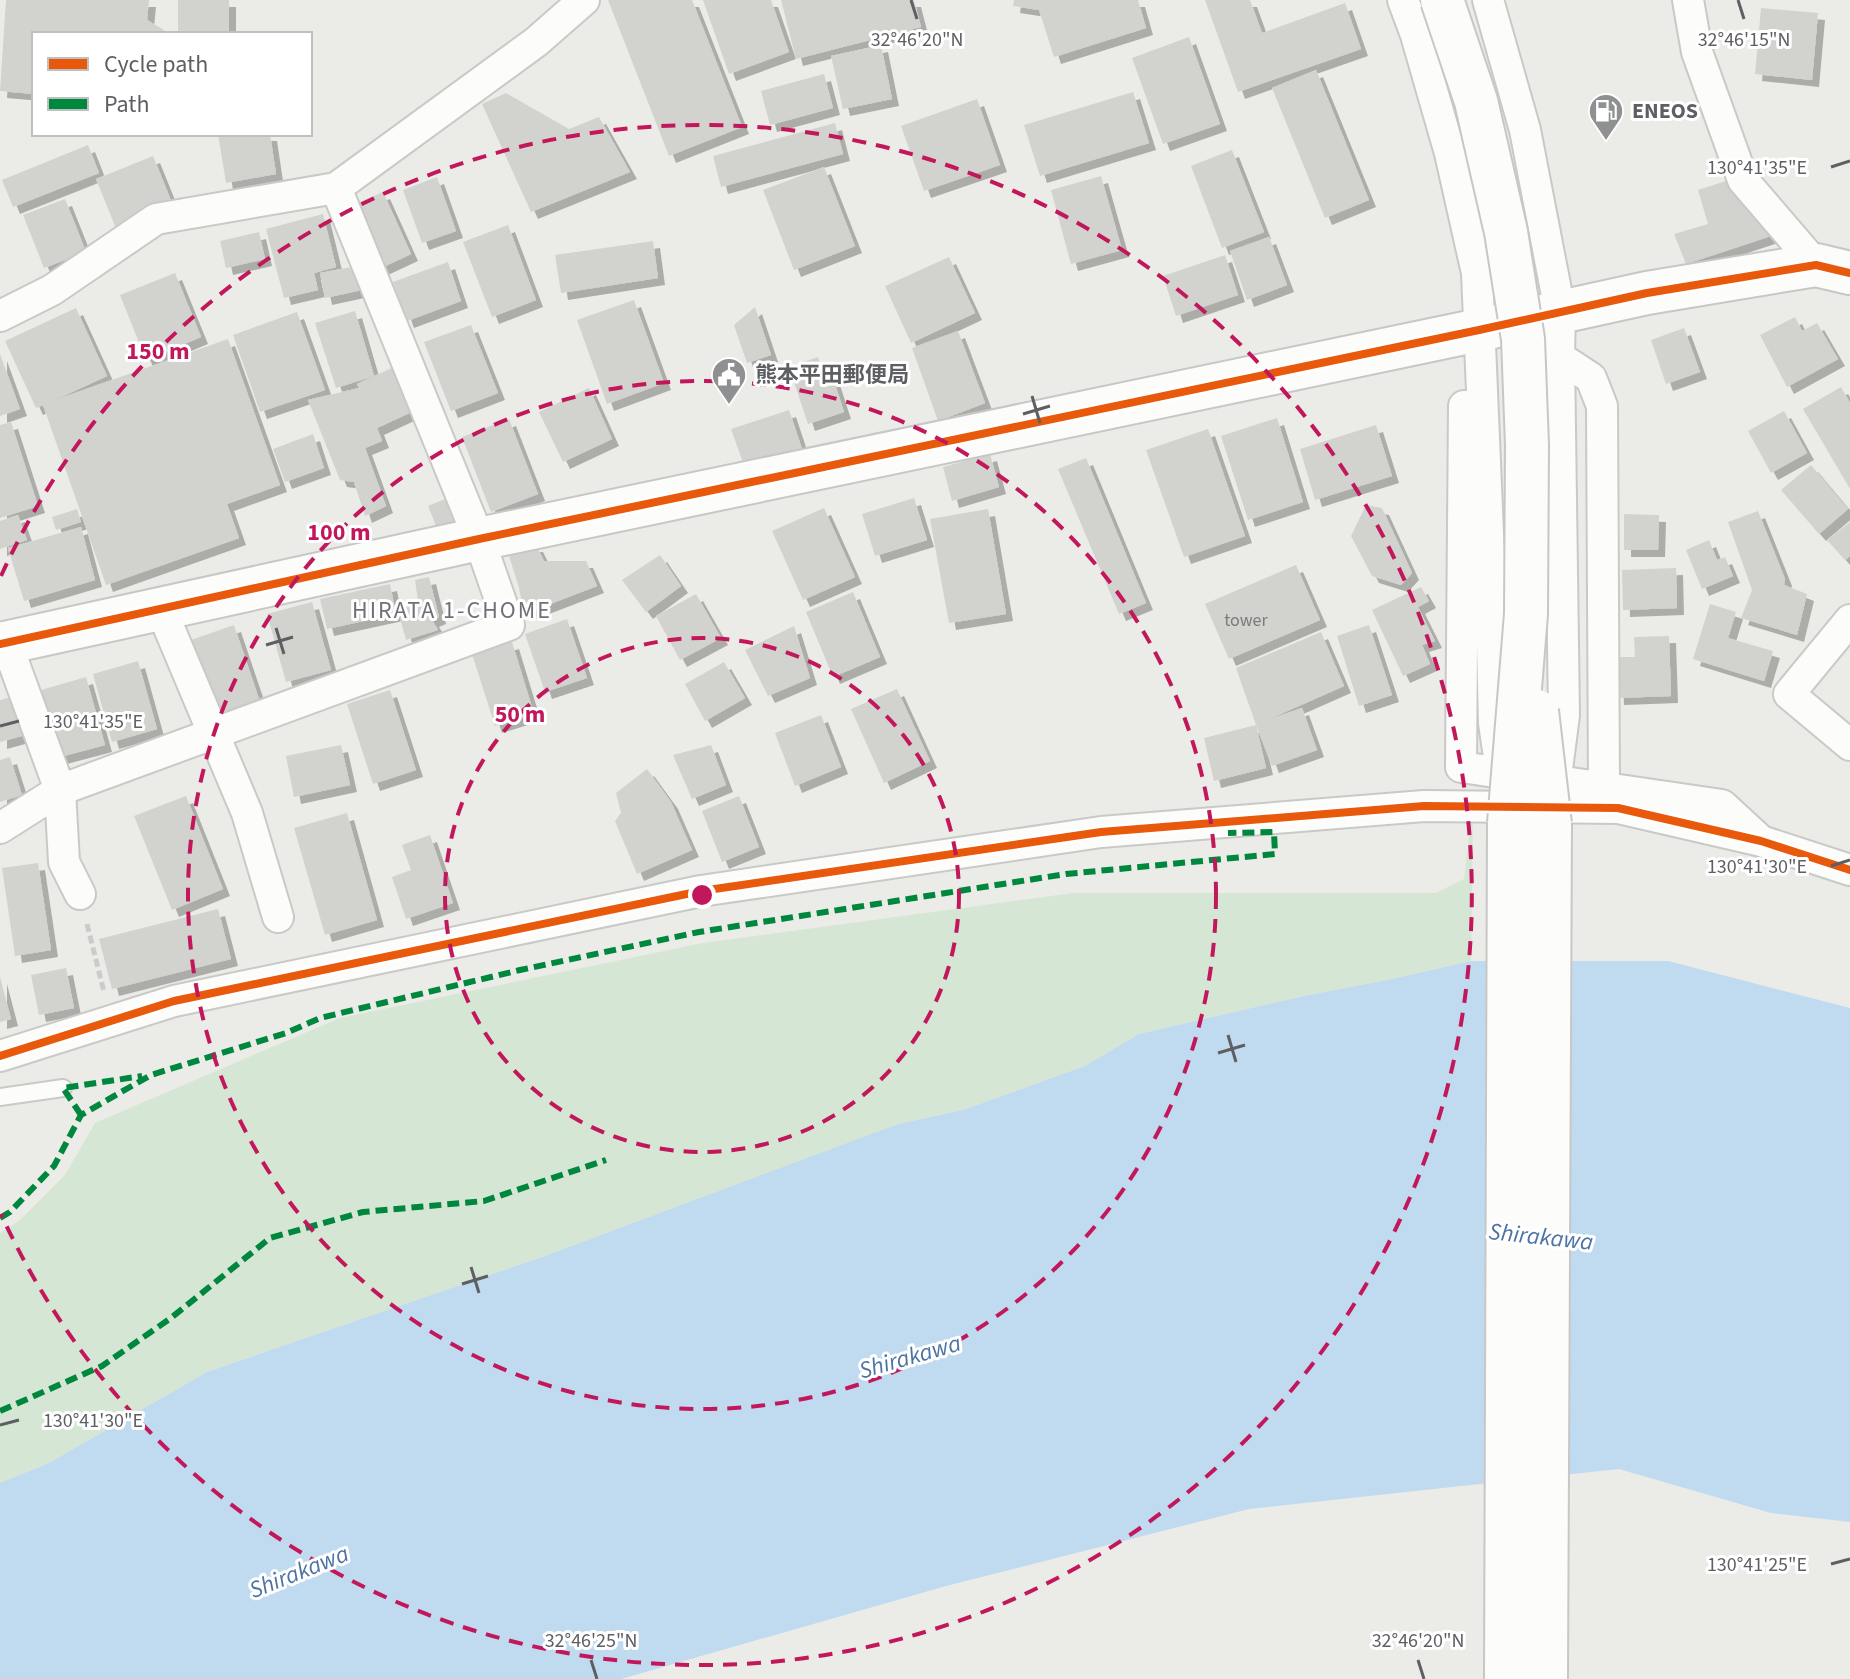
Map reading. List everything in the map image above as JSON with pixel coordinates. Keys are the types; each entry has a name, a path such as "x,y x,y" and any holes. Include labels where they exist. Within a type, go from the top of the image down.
{"street":[{"path":"0,316 52,290 156,219 336,188 536,42 584,0"},
{"path":"1403,0 1450,153 1477,273 1472,332 1461,767 1502,773 1553,804 1618,808 1761,841 1850,870"},
{"path":"1442,0 1476,101 1506,232 1523,339 1527,445 1526,614 1508,815 1506,1679"},
{"path":"1488,0 1525,130 1560,311 1564,715 1553,804 1546,1679"},
{"path":"1688,0 1697,52 1743,180 1833,269"},
{"path":"0,828 60,790 509,625 479,539 336,188"},
{"path":"80,894 64,862 60,790 2,638 161,609 1647,293 1833,269"},
{"path":"1559,357 1591,378 1602,406 1604,787"},
{"path":"161,609 247,813 278,917"},
{"path":"1526,614 1553,804"},
{"path":"1850,620 1789,694 1850,745"},
{"path":"1502,773 1508,815"},
{"path":"0,1056 174,1001 701,891 1101,832 1424,806 1508,815 1604,787 1722,805 1761,841"}],"lane":[{"path":"0,1097 63,1088"}],"path":[{"path":"80,894 102,984"}],"green space":[{"path":"1473,806 1471,961 1139,1034 1085,1066 963,1110 898,1124 545,1256 207,1372 49,1463 0,1483 0,1233 20,1220 65,1175 95,1123 340,1018 703,943 1073,893 1436,893 1464,879"}],"water":[{"name":"Shirakawa","path":"1471,961 1668,961 1850,1008 1850,1522 1771,1513 1619,1469 1249,1509 946,1586 621,1679 0,1679 0,1483 49,1463 207,1372 545,1256 898,1124 963,1110 1085,1066 1139,1034"}],"building":[{"path":"6,0 149,0 147,20 164,30 32,32 32,94 0,91"},
{"path":"178,0 229,0 229,32 178,32"},
{"path":"608,0 692,0 742,127 669,156"},
{"path":"703,0 771,0 789,52 729,74"},
{"path":"781,0 914,0 921,27 796,59"},
{"path":"1014,0 1138,0 1146,28 1054,57 1039,10 1013,6"},
{"path":"1205,0 1250,0 1262,33 1345,3 1361,49 1238,92"},
{"path":"1761,8 1818,13 1812,80 1755,74"},
{"path":"1189,37 1220,124 1163,144 1132,58"},
{"path":"881,45 892,99 843,109 831,56"},
{"path":"1316,70 1369,200 1325,218 1272,88"},
{"path":"824,74 833,108 770,125 761,91"},
{"path":"1133,92 1149,143 1040,176 1024,125"},
{"path":"506,93 569,129 599,117 630,172 531,212 482,104"},
{"path":"977,99 1000,165 924,191 901,126"},
{"path":"835,123 843,154 721,187 713,156"},
{"path":"218,136 270,136 276,174 226,183"},
{"path":"88,145 99,173 13,207 2,180"},
{"path":"1232,150 1264,232 1222,248 1191,166"},
{"path":"153,156 174,208 117,231 96,179"},
{"path":"824,167 855,246 794,270 763,190"},
{"path":"1101,176 1122,250 1071,264 1051,190"},
{"path":"437,177 456,231 422,243 403,190"},
{"path":"1732,179 1771,236 1686,264 1674,234 1708,224 1698,190"},
{"path":"383,192 411,254 381,268 353,205"},
{"path":"65,199 86,252 44,268 23,215"},
{"path":"323,214 336,267 314,273 318,290 284,298 266,229"},
{"path":"508,225 536,300 492,317 463,242"},
{"path":"259,232 265,259 226,268 220,241"},
{"path":"1269,237 1287,285 1247,300 1230,251"},
{"path":"653,241 658,278 561,293 555,255"},
{"path":"1225,255 1238,295 1176,316 1163,276"},
{"path":"949,257 975,313 911,343 885,286"},
{"path":"448,262 461,301 407,321 393,282"},
{"path":"357,266 362,290 325,298 320,273"},
{"path":"175,273 201,337 146,360 120,295"},
{"path":"634,300 664,383 607,404 577,320"},
{"path":"755,307 771,355 747,363 734,325"},
{"path":"76,308 107,376 55,400 228,339 280,485 227,504 239,538 106,585 43,405 36,408 5,341"},
{"path":"355,311 374,376 336,388 315,323"},
{"path":"297,312 325,390 260,412 233,335"},
{"path":"1795,317 1802,331 1817,323 1838,359 1787,387 1760,335"},
{"path":"471,325 498,393 451,411 424,342"},
{"path":"1684,328 1700,372 1666,384 1651,340"},
{"path":"958,331 985,403 938,421 912,348"},
{"path":"0,354 20,409 0,416"},
{"path":"818,357 821,367 840,361 831,372 844,412 808,424 789,367"},
{"path":"396,366 416,410 377,428 382,441 365,448 386,506 365,516 354,482 340,480 308,400 359,388 357,384"},
{"path":"1841,387 1850,403 1850,489 1803,409"},
{"path":"589,388 612,439 563,462 539,412"},
{"path":"789,410 802,449 745,468 731,429"},
{"path":"1784,411 1807,453 1771,473 1748,431"},
{"path":"1277,418 1303,502 1248,520 1221,436"},
{"path":"509,419 538,494 491,512 462,437"},
{"path":"11,422 38,506 0,518 0,425"},
{"path":"1376,425 1392,476 1315,500 1300,449"},
{"path":"1208,429 1245,536 1184,557 1146,450"},
{"path":"313,434 324,468 285,482 273,449"},
{"path":"990,454 999,487 952,501 943,467"},
{"path":"1086,458 1146,603 1119,614 1058,469"},
{"path":"1811,465 1848,509 1819,534 1781,490"},
{"path":"455,495 468,526 437,528 428,506"},
{"path":"914,498 927,540 875,556 862,514"},
{"path":"1366,505 1382,508 1412,573 1401,585 1372,576 1351,536"},
{"path":"824,508 855,577 803,600 772,531"},
{"path":"77,509 81,522 56,530 52,517"},
{"path":"988,509 1006,614 949,623 930,519"},
{"path":"1758,511 1785,579 1784,585 1807,594 1797,635 1741,618 1752,590 1728,522"},
{"path":"1624,514 1659,515 1658,550 1624,550"},
{"path":"18,515 27,540 0,549 0,521"},
{"path":"1850,522 1850,556 1845,560 1827,540"},
{"path":"81,527 95,580 24,601 8,548"},
{"path":"1709,540 1717,560 1725,557 1733,576 1702,589 1686,550"},
{"path":"536,545 544,561 586,561 597,586 524,614 506,546"},
{"path":"660,555 681,586 646,612 622,580"},
{"path":"1296,565 1320,620 1229,659 1205,604"},
{"path":"1676,568 1677,608 1623,610 1622,570"},
{"path":"429,577 439,617 432,620 438,630 406,640 397,607 418,601 415,580"},
{"path":"390,584 396,614 327,629 320,599"},
{"path":"1421,587 1429,601 1418,607 1435,641 1422,645 1430,664 1403,676 1372,610"},
{"path":"853,592 880,657 833,677 806,612"},
{"path":"696,594 721,638 680,660 656,616"},
{"path":"312,602 331,670 286,682 267,614"},
{"path":"1710,604 1736,612 1728,638 1773,651 1764,681 1693,659"},
{"path":"567,619 587,678 545,692 525,634"},
{"path":"234,625 261,705 217,719 191,640"},
{"path":"1369,625 1392,695 1359,706 1337,636"},
{"path":"794,626 810,678 768,696 745,650"},
{"path":"1321,632 1344,686 1267,720 1302,708 1317,750 1272,766 1236,668"},
{"path":"1669,636 1671,696 1617,698 1615,657 1635,657 1634,637"},
{"path":"512,642 534,714 495,726 472,654"},
{"path":"138,661 157,729 112,742 93,674"},
{"path":"724,662 745,698 705,721 685,684"},
{"path":"86,677 105,745 60,757 41,690"},
{"path":"897,689 930,761 884,783 851,709"},
{"path":"390,690 416,770 373,784 347,704"},
{"path":"19,695 29,734 0,742 0,700"},
{"path":"821,715 841,767 795,786 775,733"},
{"path":"1256,725 1266,768 1214,781 1204,738"},
{"path":"341,745 350,785 294,797 286,756"},
{"path":"711,745 726,785 692,799 673,755"},
{"path":"10,757 22,795 0,802 0,760"},
{"path":"647,769 671,802 692,850 637,874 615,821 621,813 616,793"},
{"path":"186,796 223,889 172,910 134,816"},
{"path":"739,796 759,847 722,862 702,811"},
{"path":"347,813 377,920 325,935 294,828"},
{"path":"430,835 453,903 406,919 392,877 411,870 402,845"},
{"path":"38,863 51,950 15,956 2,868"},
{"path":"218,909 231,959 112,989 99,939"},
{"path":"66,968 74,1008 39,1015 31,975"},
{"path":"0,977 11,1019 0,1022"}],"marked path":[{"path":"0,1218 10,1212 54,1166 81,1115 151,1075 286,1033 320,1018 520,970 699,932 1066,874 1275,854 1274,832 1228,833"},
{"path":"81,1115 63,1088 142,1076"},
{"path":"0,1411 102,1366 171,1318 270,1238 363,1212 484,1201 606,1160"}],"cycle path":[{"path":"0,644 479,539 1647,293 1816,265 1850,273"},
{"path":"0,1056 174,1001 701,891 1101,832 1424,806 1618,808 1761,841 1850,870"}],"place":[{"name":"ENEOS","path":"1606,142"},
{"name":"熊本平田郵便局","path":"729,406"}],"district":[{"name":"HIRATA 1-CHOME","path":"452,610"}]}
